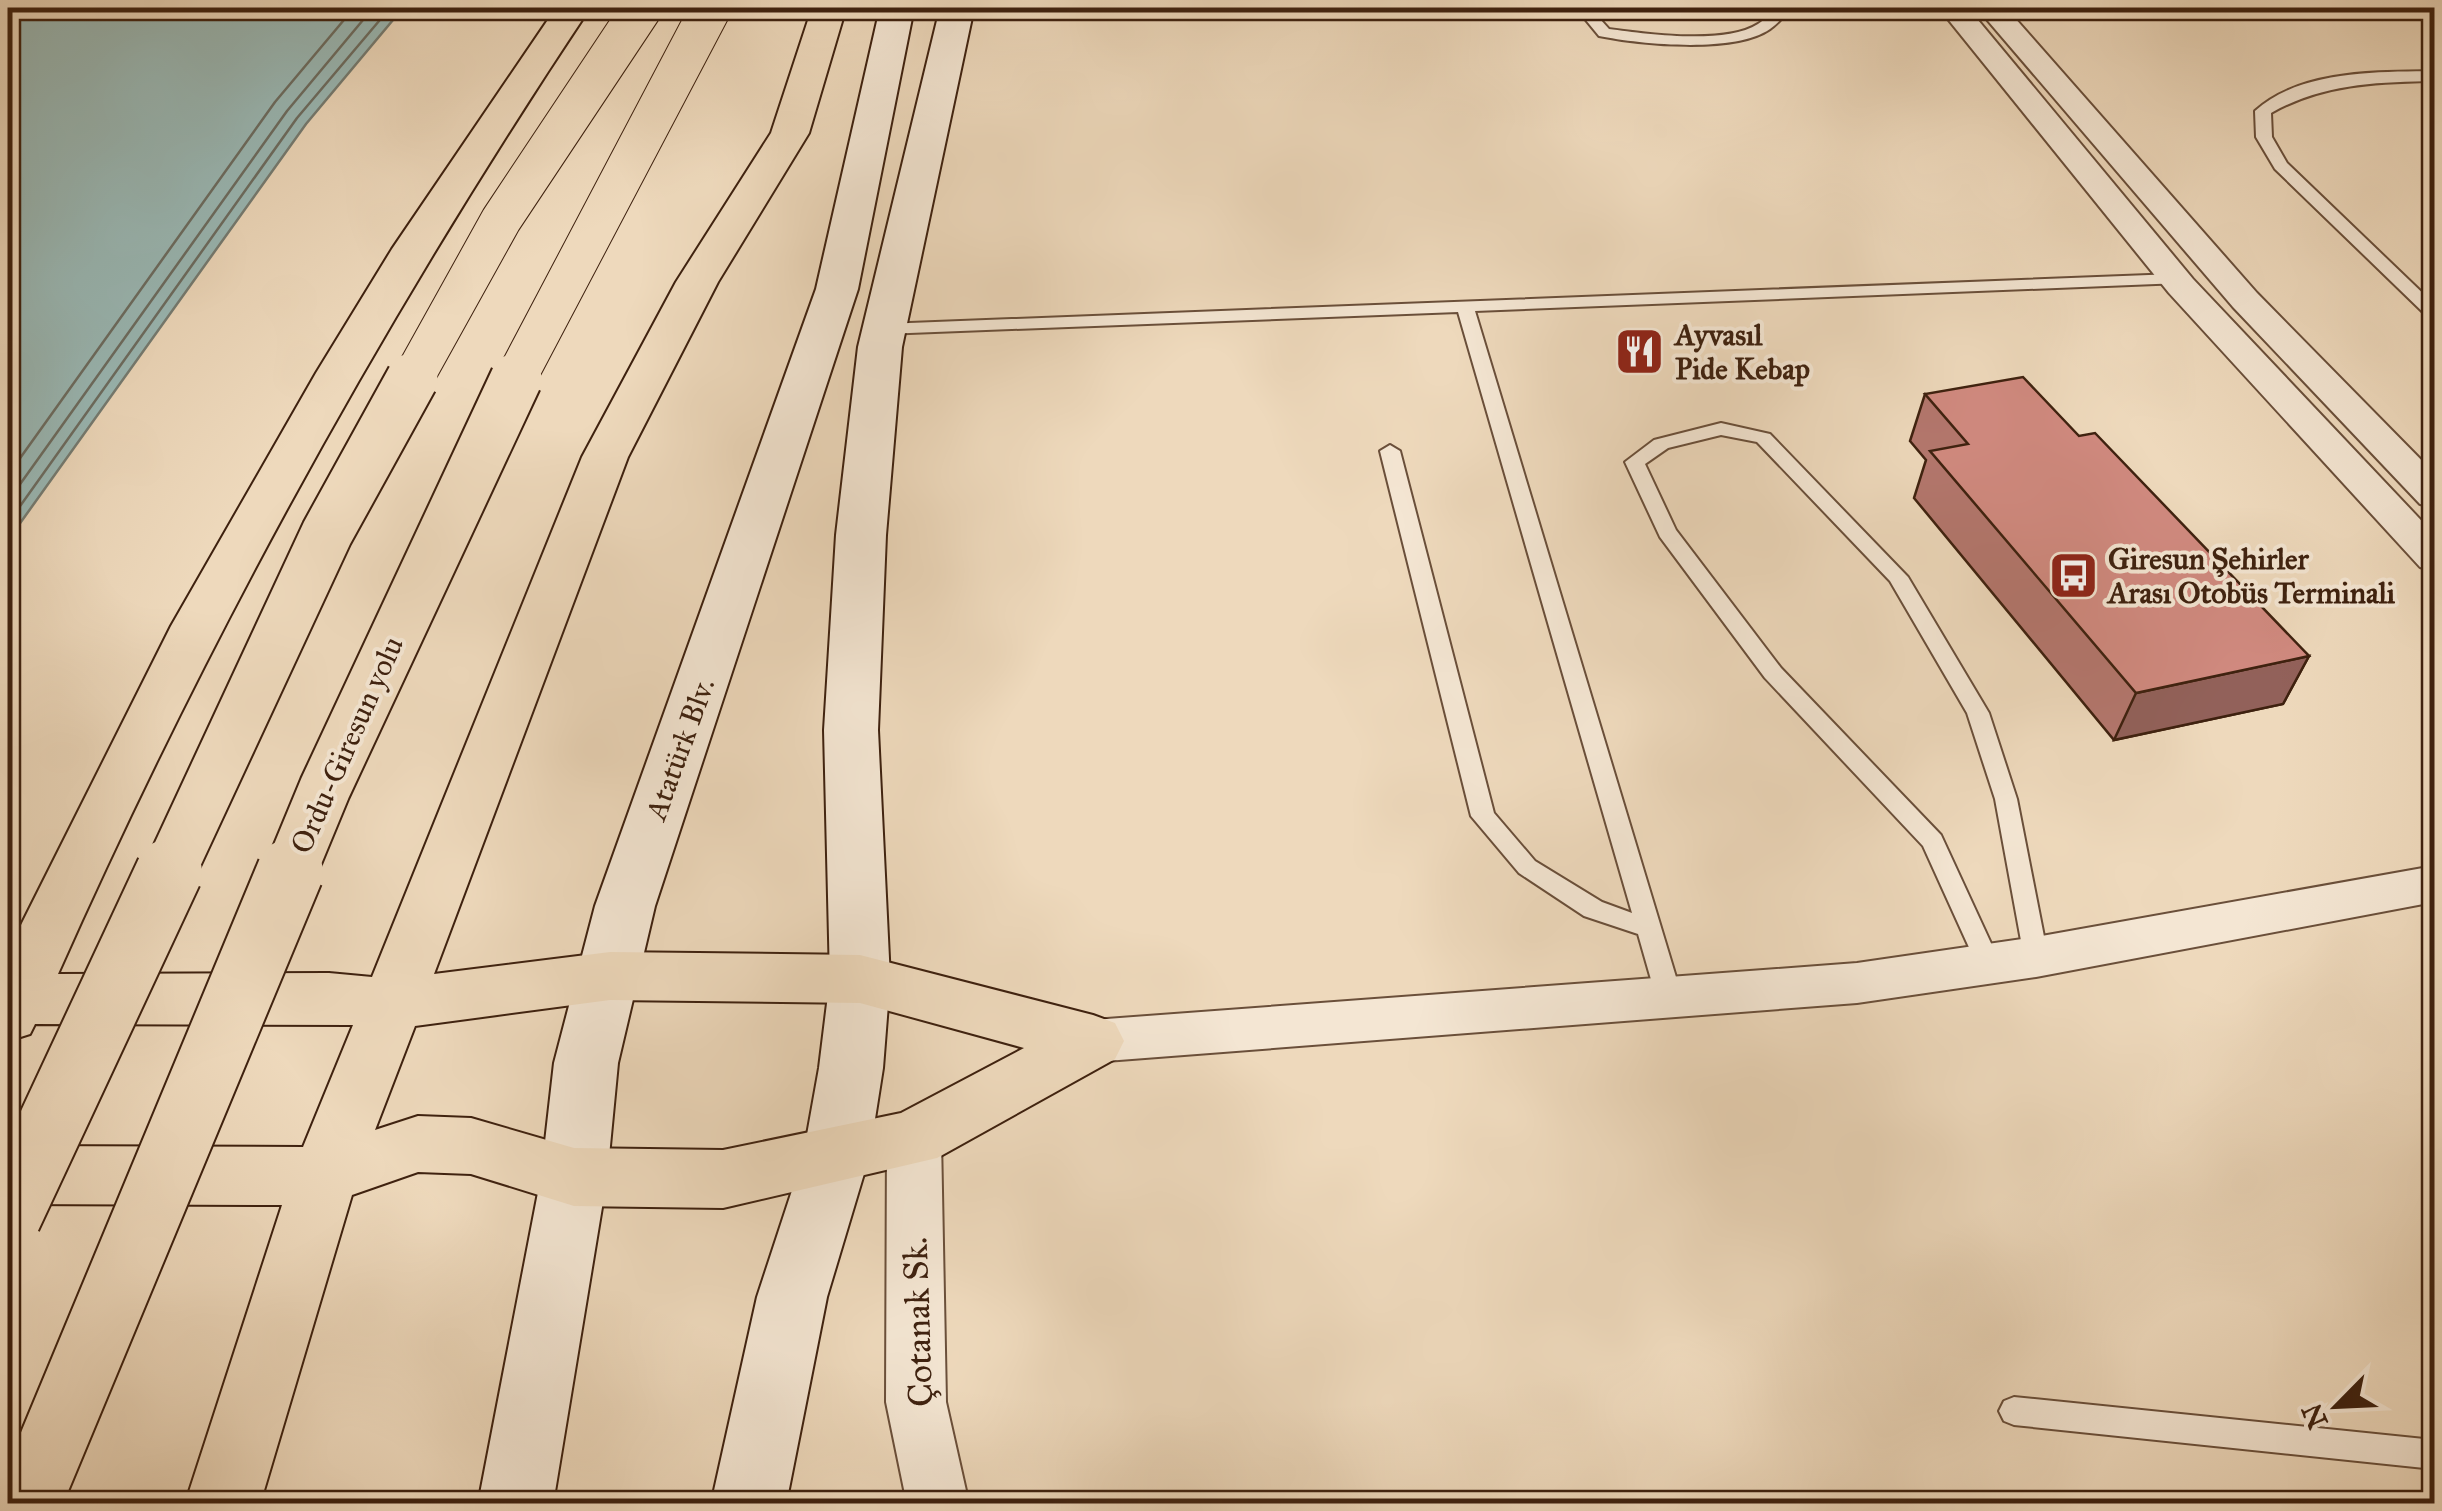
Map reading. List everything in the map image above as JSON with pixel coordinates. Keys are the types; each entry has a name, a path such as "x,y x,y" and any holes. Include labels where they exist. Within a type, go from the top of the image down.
{"highway":[{"path":"573,8 445,199 274,481 68,878 11,1007 329,998 392,1004 610,976 860,979 1093,1041"},
{"path":"8,1216 327,533 500,220 642,8"},
{"name":"Ordu-Giresun yolu","path":"27,1504 325,788 510,390 712,8"},
{"path":"222,1504 324,1176 605,456 697,282 790,133 829,8"},
{"path":"8,1175 324,1176 418,1144 471,1146 574,1177 723,1179 914,1138 1093,1041"}],"main road":[{"name":"Atatürk Blv.","path":"515,1504 574,1177 586,1063 625,906 838,289 897,8"},
{"path":"748,1504 792,1297 836,1157 860,979 852,730 861,535 884,329 957,8"}],"street":[{"path":"1953,8 2174,278 2434,558"},
{"path":"1991,8 2246,300 2434,495"},
{"path":"1093,1041 1856,983 2012,961 2434,884"},
{"name":"Çotanak Sk.","path":"914,1138 916,1402 938,1504"}],"lane":[{"path":"1582,8 1604,33 1643,38 1718,38 1763,28 1785,8"},
{"path":"2434,76 2374,77 2292,92 2263,111 2264,137 2282,166 2434,313"},
{"path":"884,329 2174,278"},
{"path":"1465,306 1670,997"},
{"path":"1720,429 1763,438 1898,577 1978,713 2006,799 2012,961 1933,841 1774,673 1668,532 1635,462 1661,444 1720,429"},
{"path":"1390,451 1483,816 1527,867 1594,909 1649,928"},
{"path":"2014,1411 2434,1455"}],"water":[{"path":"8,8 403,8 306,124 8,540"}],"building":[{"path":"2023,377 2079,436 2095,433 2309,656 2136,693 1930,451 1968,444 1925,394"}],"place":[{"name":"Ayvasıl Pide Kebap","path":"1640,352"},
{"name":"Giresun Şehirler Arası Otobüs Terminali","path":"2073,576"}]}
